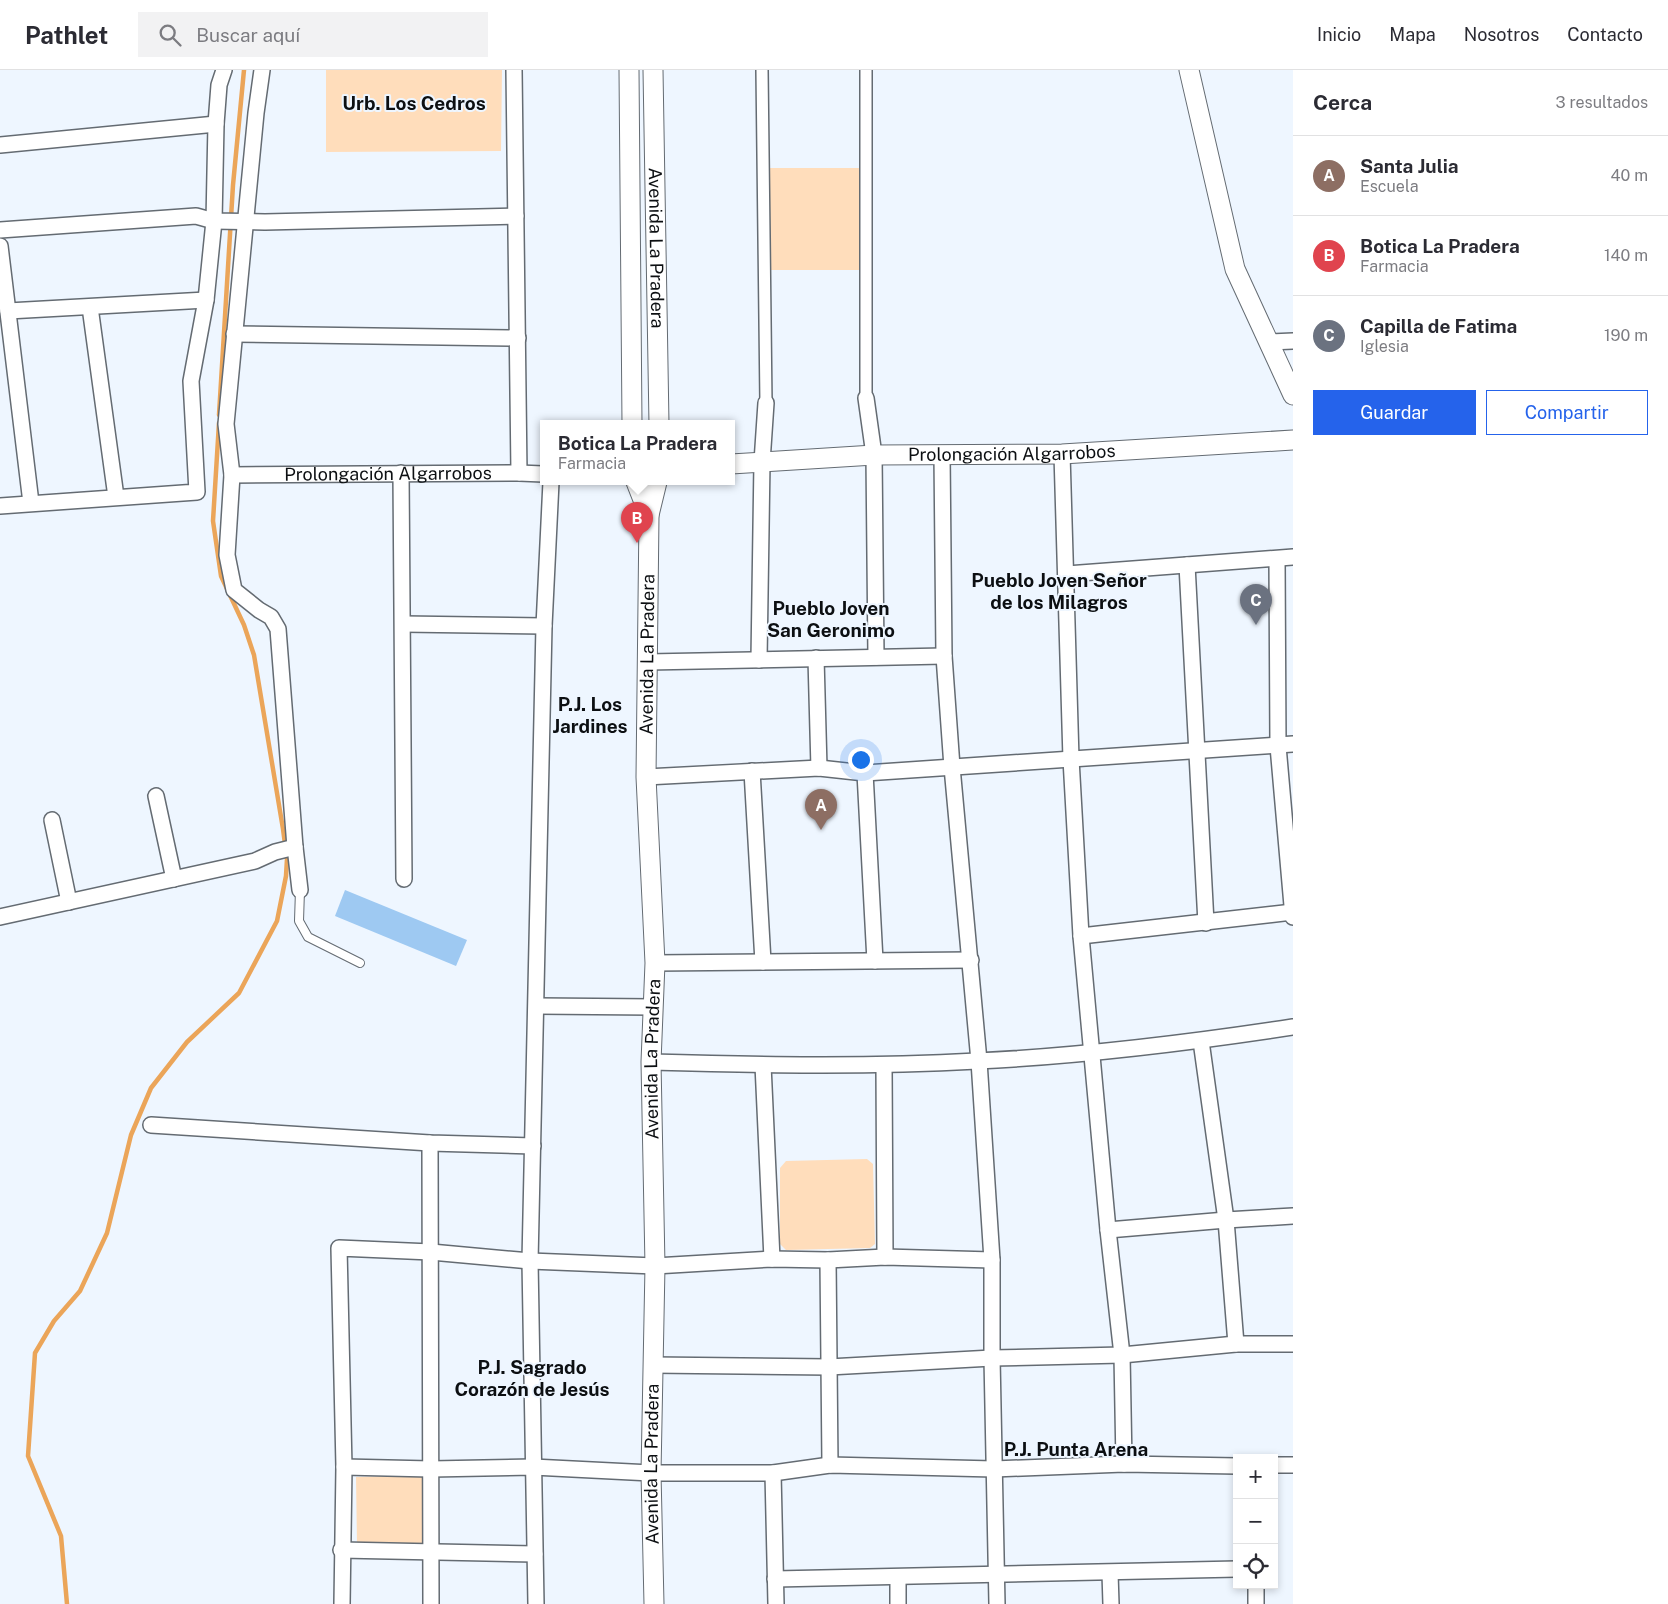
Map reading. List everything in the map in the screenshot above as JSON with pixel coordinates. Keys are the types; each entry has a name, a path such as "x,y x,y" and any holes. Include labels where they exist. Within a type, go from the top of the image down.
{"street":[{"path":"0,506 197,492 191,381 206,300 217,221 216,124 219,85 224,70"},
{"path":"262,70 242,222 226,424 232,475 227,555 234,590 271,617 278,629 289,849 300,890"},
{"path":"514,70 519,472"},
{"name":"Avenida La Pradera","path":"629,70 632,420"},
{"name":"Avenida La Pradera","path":"653,70 659,420"},
{"path":"758,660 762,462 766,403 762,70"},
{"path":"866,70 866,398 874,455 876,657"},
{"path":"1189,70 1235,269 1293,395"},
{"path":"0,145 216,124"},
{"path":"0,230 196,216 217,221 242,222 516,216"},
{"path":"0,246 31,503"},
{"path":"8,311 206,300"},
{"path":"90,307 116,497"},
{"path":"234,334 518,338"},
{"path":"1269,342 1293,341"},
{"name":"Prolongación Algarrobos","path":"735,464 874,455 1062,454 1293,440"},
{"path":"942,454 944,656 952,767 971,960 992,1260 992,1358 998,1604"},
{"path":"1062,454 1071,759 1081,936 1108,1230 1122,1355 1124,1464"},
{"name":"Prolongación Algarrobos","path":"232,475 519,472 540,474"},
{"path":"401,473 404,879"},
{"path":"536,1604 530,1261 544,626 551,485"},
{"name":"Avenida La Pradera","path":"637,485 649,515"},
{"name":"Avenida La Pradera","path":"654,1604 651,1473 652,1365 656,1266 651,1062 655,963 646,777 649,515 656,485"},
{"path":"1067,574 1293,558"},
{"path":"1081,936 1293,914 1277,559"},
{"path":"1187,565 1206,922"},
{"path":"403,624 544,626"},
{"path":"648,662 944,656"},
{"path":"816,658 819,768"},
{"path":"646,777 819,768 865,773 1285,745"},
{"path":"752,771 763,962"},
{"path":"865,773 875,961"},
{"path":"156,796 174,879"},
{"path":"52,820 69,902"},
{"path":"0,917 255,860 289,849"},
{"path":"655,963 971,960"},
{"path":"537,1006 653,1007"},
{"path":"651,1062 763,1065 884,1065 979,1061 1201,1041 1293,1027"},
{"path":"1201,1041 1226,1220 1236,1344"},
{"path":"763,1065 772,1259"},
{"path":"884,1065 885,1257"},
{"path":"151,1125 430,1143 533,1146"},
{"path":"430,1143 431,1604"},
{"path":"1108,1230 1293,1216"},
{"path":"342,1604 344,1467 339,1248 431,1252 530,1261 656,1266 772,1259 828,1260 885,1257 992,1260"},
{"path":"828,1260 830,1465"},
{"path":"652,1365 829,1366 992,1358 1122,1355 1236,1344 1293,1344"},
{"path":"344,1467 431,1469 533,1468 651,1473 774,1473 830,1465 994,1469 1124,1464 1233,1466"},
{"path":"1278,1465 1293,1464"},
{"path":"774,1473 776,1604"},
{"path":"342,1550 535,1554"},
{"path":"775,1579 1233,1569"},
{"path":"1110,1573 1111,1604"},
{"path":"898,1577 898,1604"},
{"path":"1256,1589 1256,1604"}],"lane":[{"path":"300,890 299,921 308,937 360,963"}],"shaded area":[{"path":"326,70 502,70 501,151 326,152"},
{"path":"770,168 861,168 861,270 770,270"},
{"path":"867,1159 873,1164 875,1244 870,1248 786,1250 780,1244 780,1168 786,1161"},
{"path":"427,1475 427,1544 357,1544 356,1477"}],"building":[{"path":"345,890 467,940 456,966 335,916"}],"waterway":[{"path":"219,415 233,185 244,70"},
{"path":"67,1604 61,1536 28,1456 35,1353 54,1321 80,1291 107,1233 131,1135 151,1088 187,1042 239,993 277,921 286,876 287,859 283,829 254,655 244,625 221,576 213,521 219,423"}],"place":[{"name":"Botica La Pradera","path":"637,543"},
{"name":"Capilla de Fatima","path":"1256,625"},
{"name":"Santa Julia","path":"821,830"}],"district":[{"name":"Urb. Los Cedros","path":"414,103"},
{"name":"Pueblo Joven Señor de los Milagros","path":"1059,591"},
{"name":"Pueblo Joven San Geronimo","path":"831,619"},
{"name":"P.J. Los Jardines","path":"590,715"},
{"name":"P.J. Sagrado Corazón de Jesús","path":"532,1378"},
{"name":"P.J. Punta Arena","path":"1076,1449"}]}
